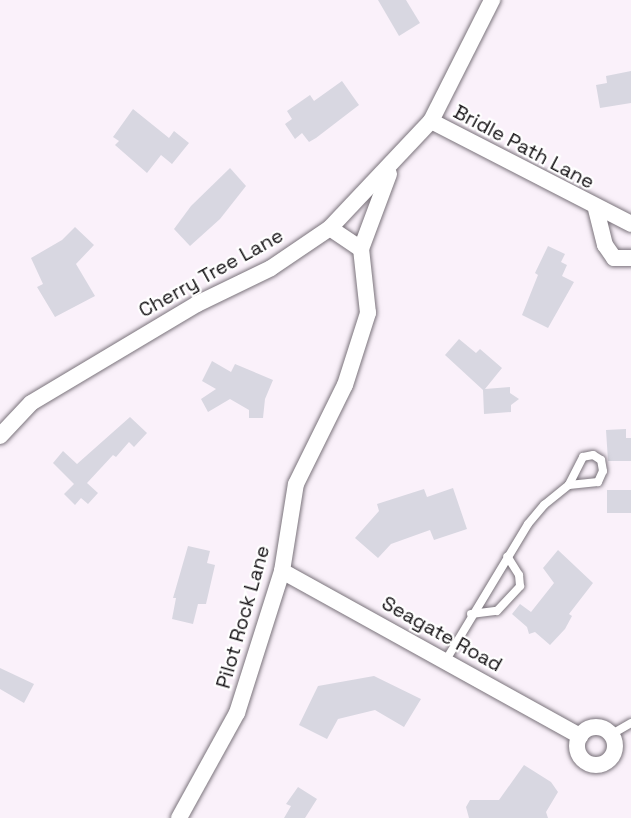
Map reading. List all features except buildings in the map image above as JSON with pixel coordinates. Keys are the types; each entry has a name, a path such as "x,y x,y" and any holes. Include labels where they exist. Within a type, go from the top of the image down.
{"street":[{"name":"Cherry Tree Lane","path":"0,436 31,403 196,304 271,268 330,228 391,168 432,121 492,0"},
{"name":"Bridle Path Lane","path":"432,121 596,209 631,224"},
{"name":"Pilot Rock Lane","path":"179,818 237,713 282,571 296,484 345,386 368,313 361,249 391,168"},
{"name":"Bridle Path Lane","path":"596,209 605,246 614,258 631,258"},
{"path":"330,228 361,249"},
{"name":"Seagate Road","path":"282,571 580,736"},
{"path":"591,727 612,734 613,755 602,764 582,757 580,736 591,727"}],"lane":[{"path":"446,660 507,556 544,506 569,485 583,457 593,456 601,460 603,471 598,482 569,485"},
{"path":"471,614 497,611 520,586 519,575 507,556"},
{"path":"612,734 631,723"}]}
